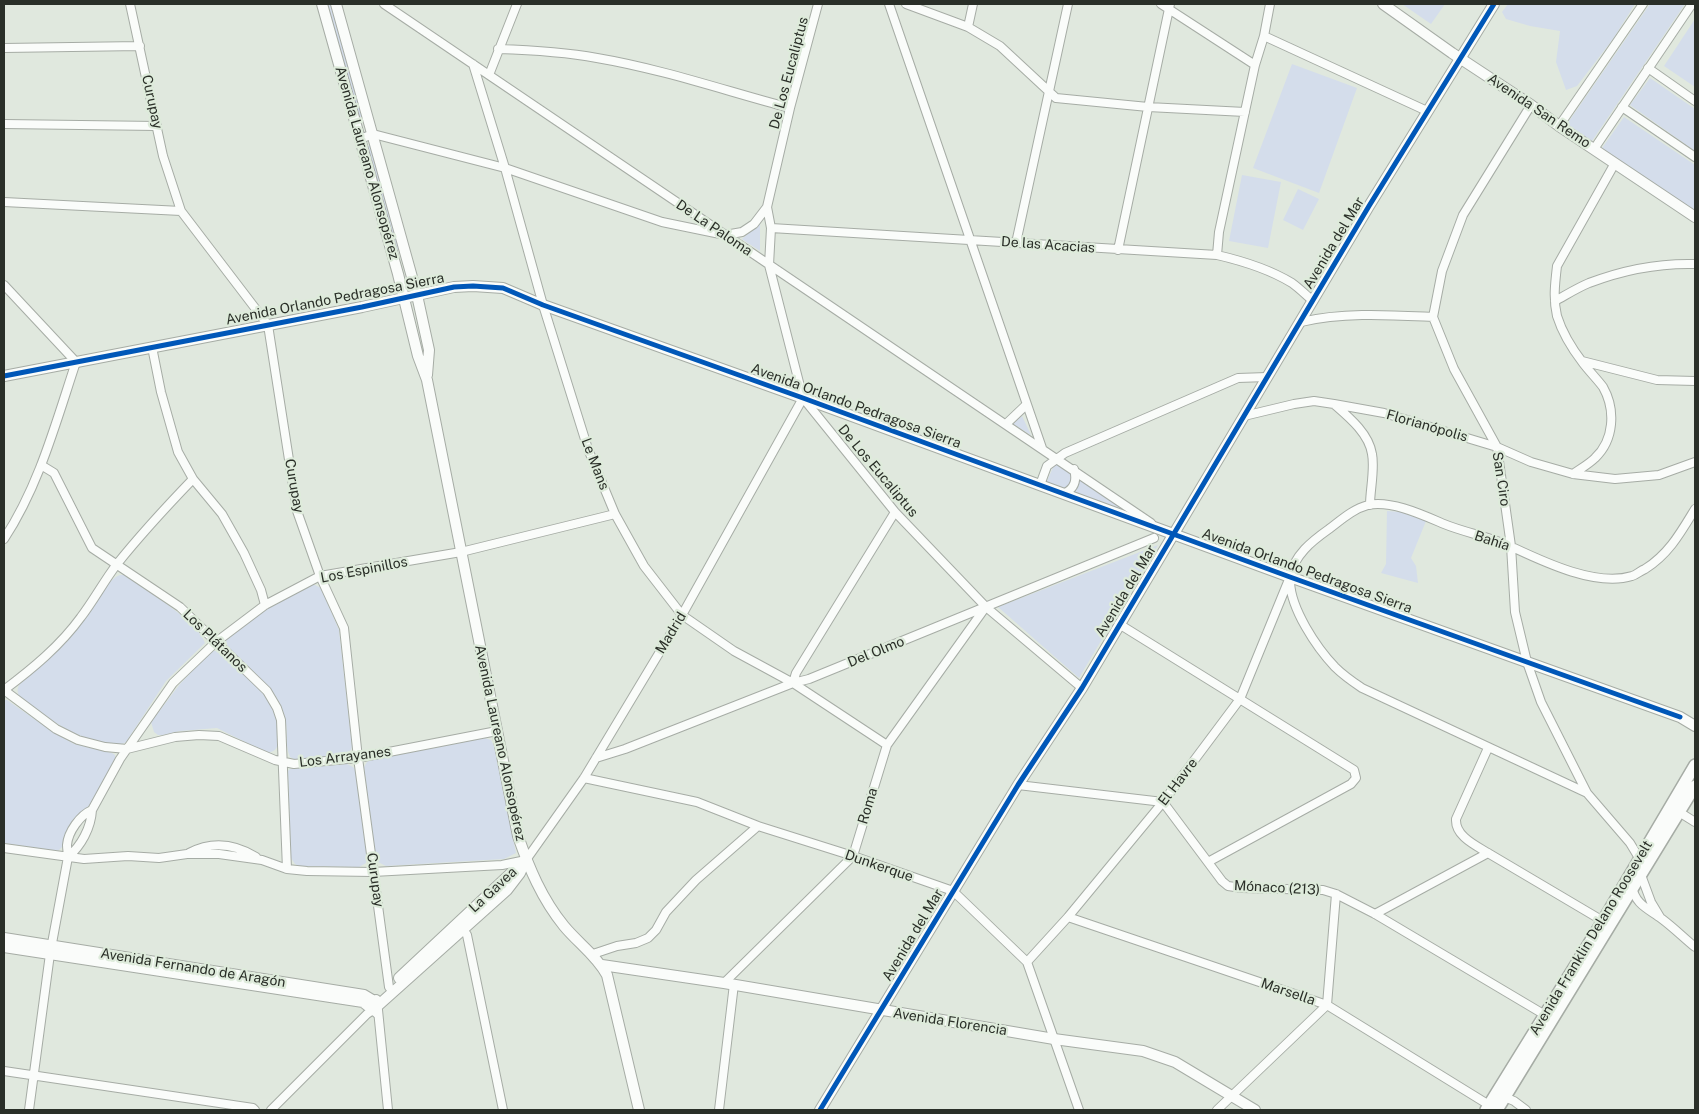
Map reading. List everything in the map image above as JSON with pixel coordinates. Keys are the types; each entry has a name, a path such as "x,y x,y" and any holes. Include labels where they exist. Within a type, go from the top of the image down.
{"main road":[{"name":"Avenida Franklin Delano Roosevelt","path":"1501,1095 1545,1015 1695,765"},
{"name":"Avenida Franklin Delano Roosevelt","path":"1491,1109 1641,875 1695,786"}],"street":[{"name":"Curupay","path":"130,4 163,156 181,212 268,325 297,511 320,576 344,628 358,758 391,990"},
{"name":"Avenida Laureano Alonsopérez","path":"322,4 394,258 418,356 427,380 516,828 526,860 540,890 554,913 570,933 593,954 608,975 639,1110"},
{"name":"Avenida Laureano Alonsopérez","path":"336,4 417,295 430,350 427,380"},
{"name":"De La Paloma","path":"384,4 1074,469 1158,528"},
{"path":"489,75 517,4"},
{"name":"De Los Eucaliptus","path":"818,4 790,108 767,207 771,228 769,265 803,398 895,512 986,607 1082,688"},
{"path":"889,4 1026,405 1044,449 1047,466"},
{"path":"906,4 968,26 1000,46 1056,98 1245,112"},
{"path":"968,26 973,4"},
{"path":"1016,243 1068,4"},
{"path":"1161,4 1169,6 1255,65"},
{"path":"1217,255 1219,232 1270,4"},
{"name":"Avenida San Remo","path":"1383,4 1695,218"},
{"name":"Avenida del Mar","path":"820,1110 1018,784 1082,688 1427,111 1494,4"},
{"path":"1559,126 1643,4"},
{"path":"1594,149 1692,4"},
{"path":"1118,250 1169,6"},
{"path":"1264,36 1427,111"},
{"path":"4,48 140,46"},
{"path":"498,49 563,53 598,58 637,66 790,108"},
{"name":"Le Mans","path":"473,64 505,168 543,305 588,449 615,514 644,566 682,615 734,651 793,683 887,745"},
{"path":"1648,68 1695,101"},
{"path":"1300,322 1316,318 1352,314 1433,318 1442,271 1463,215 1531,104"},
{"path":"1622,107 1695,157"},
{"path":"4,124 157,126"},
{"path":"360,138 373,134 505,168 662,222 725,235 742,232 754,224 767,207"},
{"path":"1573,474 1594,459 1606,445 1611,427 1611,409 1603,388 1582,362 1566,337 1557,316 1554,285 1557,266 1615,163"},
{"path":"4,202 181,212"},
{"name":"De las Acacias","path":"771,228 1217,255 1244,262 1270,272 1293,284 1313,301"},
{"path":"394,258 406,254"},
{"path":"1555,301 1588,283 1636,269 1695,264"},
{"path":"4,284 76,362 41,464 4,539"},
{"name":"Avenida Orlando Pedragosa Sierra","path":"4,376 454,287 503,288 543,305 1680,717 1695,726"},
{"name":"San Ciro","path":"1433,318 1454,369 1497,447 1511,546 1515,612 1527,662 1541,702 1587,793 1630,843 1642,853"},
{"path":"415,340 426,337"},
{"path":"152,347 161,392 178,452 193,479 222,514 244,553 266,605"},
{"path":"1582,362 1657,380 1695,381"},
{"path":"1040,485 1047,466 1065,453 1238,378 1267,377"},
{"name":"Madrid","path":"526,860 584,778 682,615 803,398"},
{"name":"Florianópolis","path":"1244,416 1314,401 1334,404 1384,413 1497,447 1531,462 1573,474 1615,479 1660,475 1695,462"},
{"path":"1334,404 1351,419 1364,436 1372,454 1370,505"},
{"path":"1006,424 1026,405"},
{"name":"Los Plátanos","path":"41,464 54,473 92,548 180,607 267,691 277,708 281,720 287,869"},
{"path":"1065,493 1074,486 1076,481 1074,469"},
{"path":"4,690 54,649 82,617 117,564 157,516 193,479"},
{"name":"Bahía","path":"1290,577 1294,561 1316,538 1356,509 1370,505 1403,508 1460,531 1511,546 1525,554 1587,576 1616,579 1633,576 1665,554 1679,537 1695,509"},
{"path":"793,683 796,673 895,512"},
{"name":"Los Espinillos","path":"68,857 79,848 92,818 92,810 127,749 173,683 216,642 266,605 320,576 461,552 615,514"},
{"name":"Del Olmo","path":"596,758 625,749 793,683 809,679 1154,538"},
{"path":"1290,577 1290,590 1300,615 1316,642 1335,667 1362,688 1587,793"},
{"name":"El Havre","path":"1027,962 1068,917 1163,802 1240,699 1290,577"},
{"name":"Roma","path":"729,984 853,856 887,745 986,607"},
{"path":"1119,624 1354,770 1356,778 1351,784 1208,862"},
{"name":"Los Arrayanes","path":"4,690 56,729 78,740 105,747 127,749 175,737 219,736 283,763 294,764 358,758 497,731"},
{"name":"Avenida Orlando Pedragosa Sierra","path":"1680,717 1695,718"},
{"path":"1488,748 1456,819 1456,825 1461,833 1488,853 1603,921"},
{"name":"Dunkerque","path":"584,778 697,802 758,826 853,856 953,891 1027,962 1079,1110"},
{"path":"1018,784 1163,802"},
{"name":"Mónaco (213)","path":"1163,802 1228,886 1323,890 1336,894 1375,914 1545,1015"},
{"name":"Los Espinillos","path":"29,1110 51,950 68,857 67,844 75,824 86,812 92,810"},
{"path":"1679,812 1695,822"},
{"path":"593,954 648,938 656,930 666,912 690,887 758,826"},
{"path":"4,848 84,858 128,856 160,858 187,854 219,854 262,860 287,869 373,872 502,865 526,860"},
{"path":"1375,914 1488,853"},
{"path":"1642,853 1644,857 1632,878 1632,889 1636,899 1652,914 1660,917"},
{"name":"La Gavea","path":"271,1110 391,990 461,926 526,860"},
{"path":"1641,875 1651,902 1660,917 1695,947"},
{"path":"1217,1110 1327,1005 1336,894"},
{"name":"Marsella","path":"1068,917 1327,1005 1491,1109"},
{"path":"461,926 467,935 503,1110"},
{"name":"Avenida Fernando de Aragón","path":"4,938 51,950"},
{"name":"Avenida Fernando de Aragón","path":"4,947 51,950 364,995 373,1009"},
{"name":"Avenida Florencia","path":"602,965 729,984 1054,1039 1143,1051 1175,1062 1255,1110"},
{"path":"719,1110 729,984"},
{"path":"373,1009 388,1110"},
{"path":"4,1071 255,1110"},
{"path":"1501,1095 1526,1110"}],"shaded area":[{"path":"325,4 332,4 363,116 361,117 358,116"},
{"path":"1402,4 1445,4 1431,24"},
{"path":"1508,4 1635,4 1613,39 1577,86 1566,90 1556,62 1560,31 1530,26 1506,19 1502,12"},
{"path":"1650,4 1685,4 1592,141 1567,124"},
{"path":"1695,19 1695,87 1664,66"},
{"path":"1292,64 1357,88 1319,193 1253,168"},
{"path":"1650,78 1695,109 1695,151 1630,105"},
{"path":"1624,117 1695,165 1695,211 1602,148"},
{"path":"369,145 372,145 401,249 399,250 395,248 367,149"},
{"path":"1242,175 1281,182 1268,248 1229,241"},
{"path":"1298,189 1319,199 1303,230 1283,220"},
{"path":"760,223 760,251 742,239"},
{"path":"1022,416 1031,435 1013,424"},
{"path":"1056,461 1133,515 1046,483"},
{"path":"1387,511 1401,512 1426,521 1411,558 1416,566 1418,583 1381,573 1386,564"},
{"path":"1158,545 1079,678 998,607"},
{"path":"120,575 124,575 182,616 201,635 205,643 166,681 126,742 117,744 94,740 60,726 19,696 18,687 71,635 110,582"},
{"path":"312,585 321,588 339,630 352,746 351,750 344,755 296,760 290,757 288,752 284,714 275,696 269,687 229,649 226,641 229,636 269,608"},
{"path":"218,651 267,698 276,716 278,736 277,745 273,751 267,753 217,728 180,731 163,735 158,735 154,732 151,722 180,684 209,653"},
{"path":"4,700 7,700 74,744 115,755 115,759 94,800 72,824 63,846 58,851 4,843"},
{"path":"485,738 491,740 494,746 516,853 504,859 386,866 378,862 375,856 364,767 367,762"},
{"path":"347,764 356,771 367,858 366,863 359,867 299,866 291,858 288,771 290,769"}],"cycle path":[{"path":"820,1110 1018,785 1082,688 1369,206 1494,4"},
{"path":"4,376 362,307 454,287 503,288 543,305 1680,717"}]}
